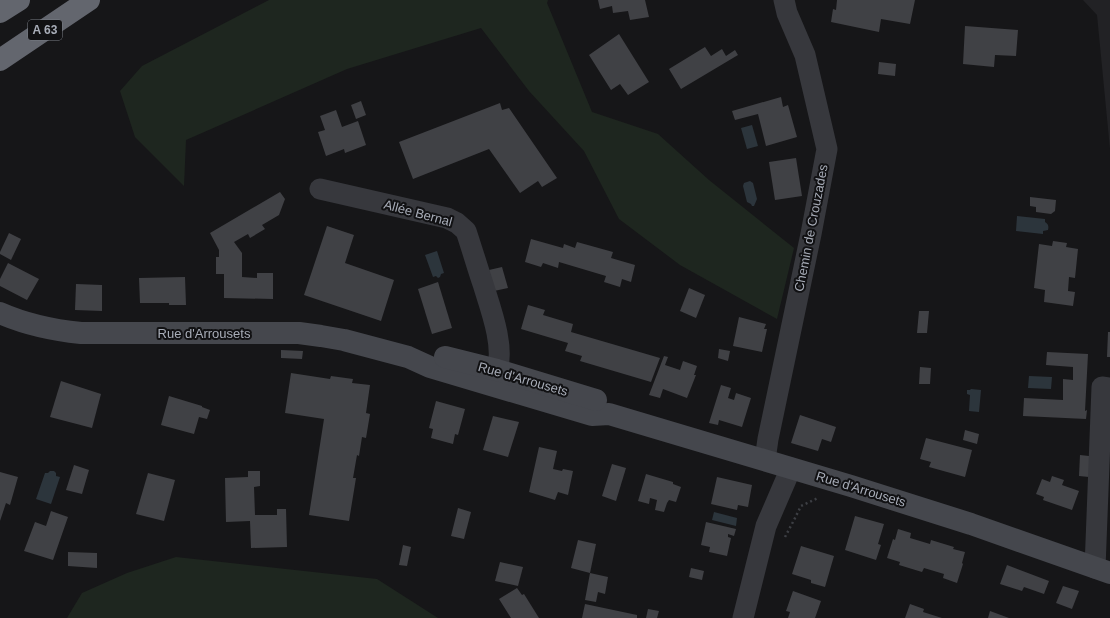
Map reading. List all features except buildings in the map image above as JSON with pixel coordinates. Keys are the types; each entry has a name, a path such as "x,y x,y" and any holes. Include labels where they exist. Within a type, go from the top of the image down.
{"highway":[{"path":"0,12 19,0"},
{"name":"A 63","path":"0,60 90,0"}],"main road":[{"name":"Rue d'Arrousets","path":"0,313 13,319 36,326 81,333 299,333 344,340 408,357 430,367 592,415 609,414 851,486 971,524 1103,571"},
{"name":"Rue d'Arrousets","path":"408,357 436,354 497,370 599,401 609,414"}],"street":[{"name":"Chemin de Crouzades","path":"765,460 827,149 805,55 787,13 784,0"},
{"name":"Allée Bernal","path":"320,189 447,218 466,231 490,306 499,344 499,363 497,370"},
{"path":"1103,571 1102,388 1110,388"},
{"path":"743,618 766,526 791,468"}],"path":[{"path":"784,540 801,506 820,497"}],"shaded area":[{"path":"269,0 548,0 547,3 592,112 658,134 709,180 794,248 777,319 680,265 619,219 584,151 529,91 481,28 347,69 186,140 184,186 135,137 120,91 142,66"},
{"path":"1083,0 1110,0 1110,149 1097,15"},
{"path":"752,125 758,146 747,149 741,128"},
{"path":"750,181 753,183 757,199 754,206 747,202 743,186 744,183"},
{"path":"1017,216 1045,219 1045,222 1048,224 1048,230 1043,231 1043,234 1016,231"},
{"path":"437,251 444,273 438,278 436,276 433,277 425,255"},
{"path":"1029,376 1052,377 1051,389 1028,388"},
{"path":"967,390 981,390 979,412 969,411 970,395 967,394"},
{"path":"54,471 56,476 60,477 51,504 36,499 45,473"},
{"path":"714,512 737,518 736,526 712,520"},
{"path":"176,557 377,579 438,618 67,618 82,593 127,573"}]}
